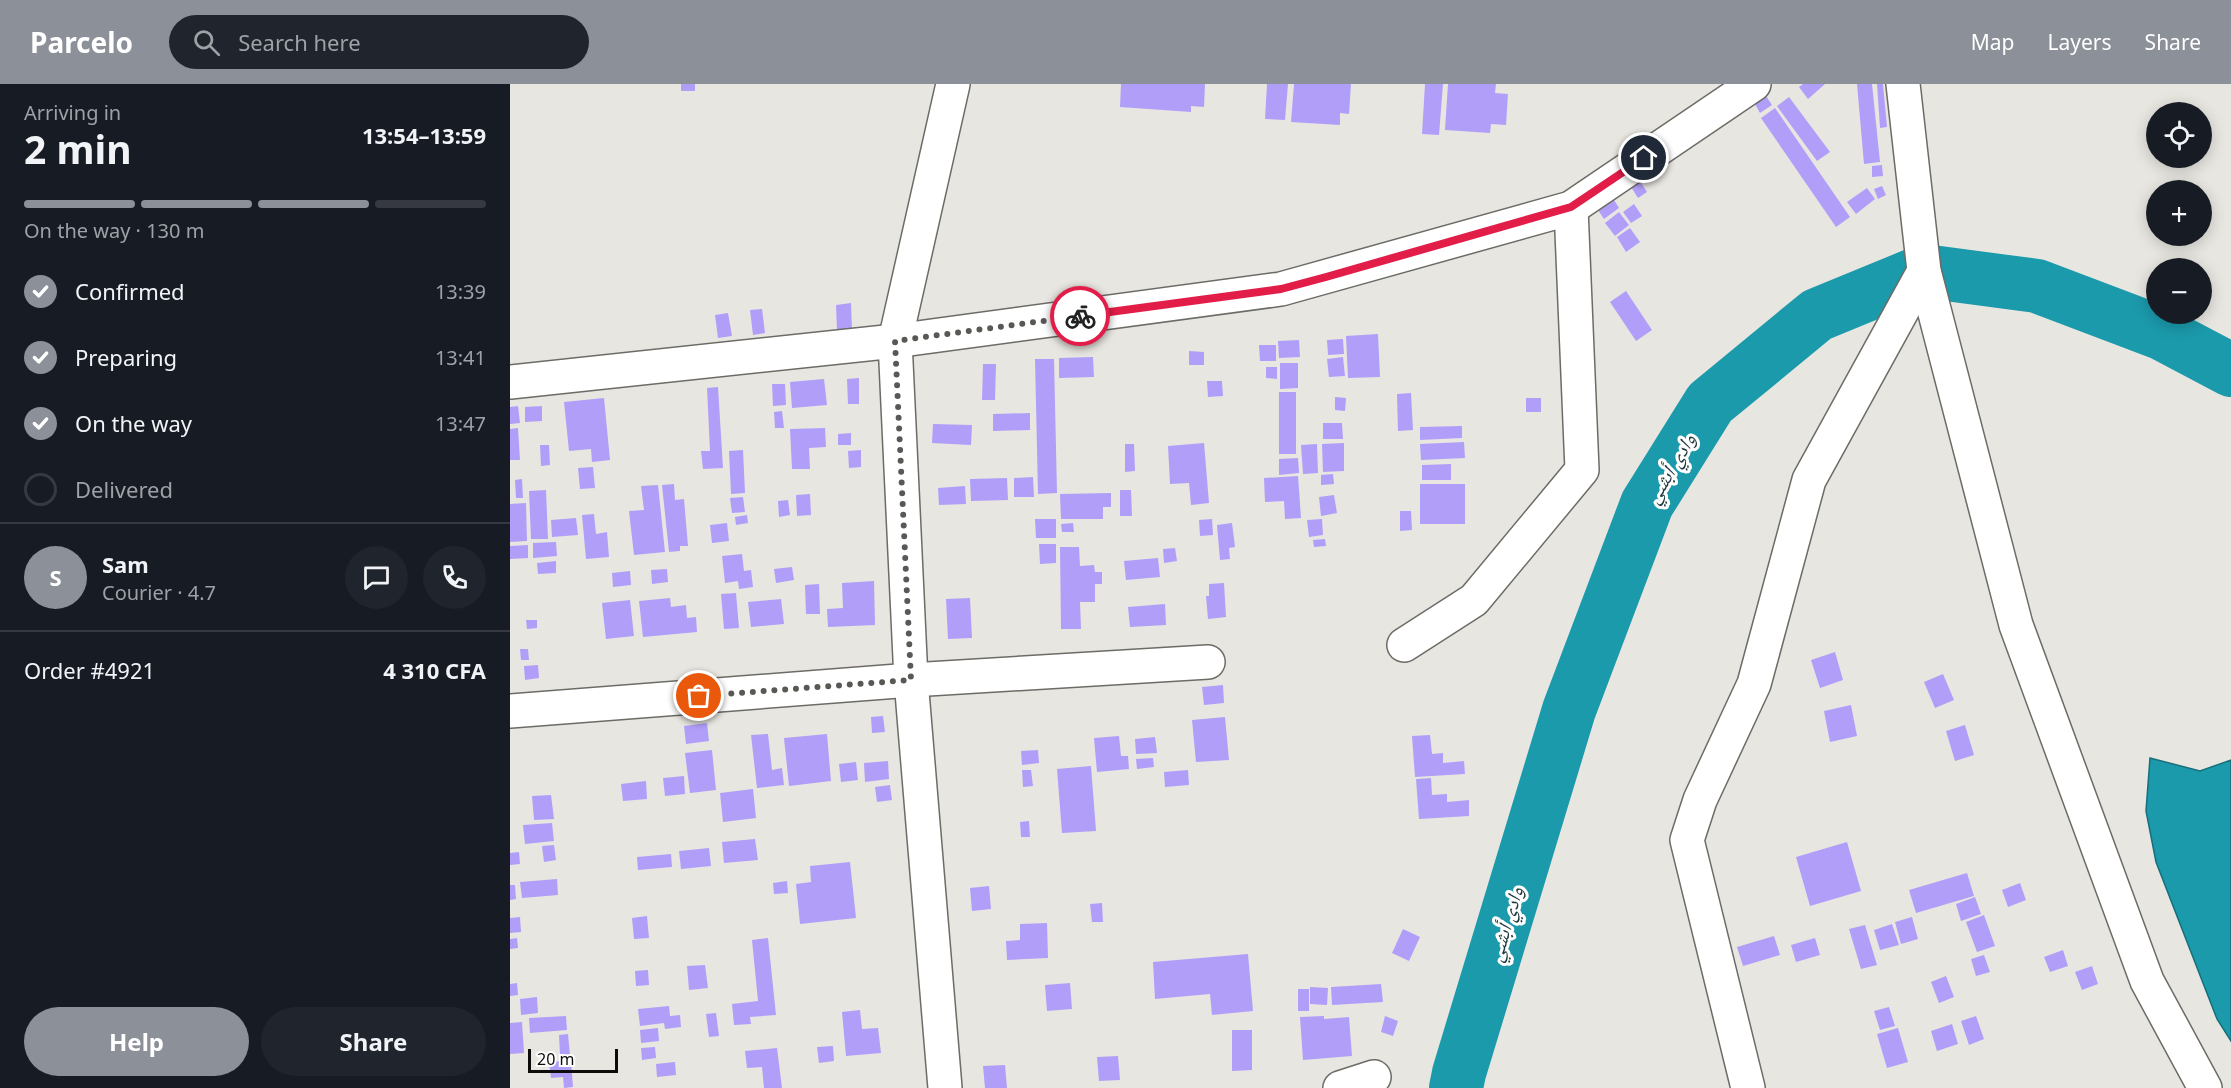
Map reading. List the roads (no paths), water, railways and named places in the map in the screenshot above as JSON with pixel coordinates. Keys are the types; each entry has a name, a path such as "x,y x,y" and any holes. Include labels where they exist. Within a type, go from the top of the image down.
{"street":[{"path":"945,1088 911,680 895,341 953,84"},
{"path":"510,382 895,341 1281,289 1571,207 1754,84"},
{"path":"1903,84 1924,271 2016,625 2146,981 2205,1088"},
{"path":"1404,645 1474,600 1582,470 1571,207"},
{"path":"1748,1088 1687,840 1700,800 1754,684 1809,480 1924,271"},
{"path":"510,711 911,680 1208,662"},
{"path":"1340,1088 1374,1077"}],"water":[{"path":"2150,758 2200,771 2231,760 2231,1041 2217,1019 2156,862 2146,811"}],"waterway":[{"name":"وادي أبشي","path":"1456,1088 1569,710 1647,504 1710,403 1817,315 1924,271 2037,286 2161,333 2231,370"}]}
